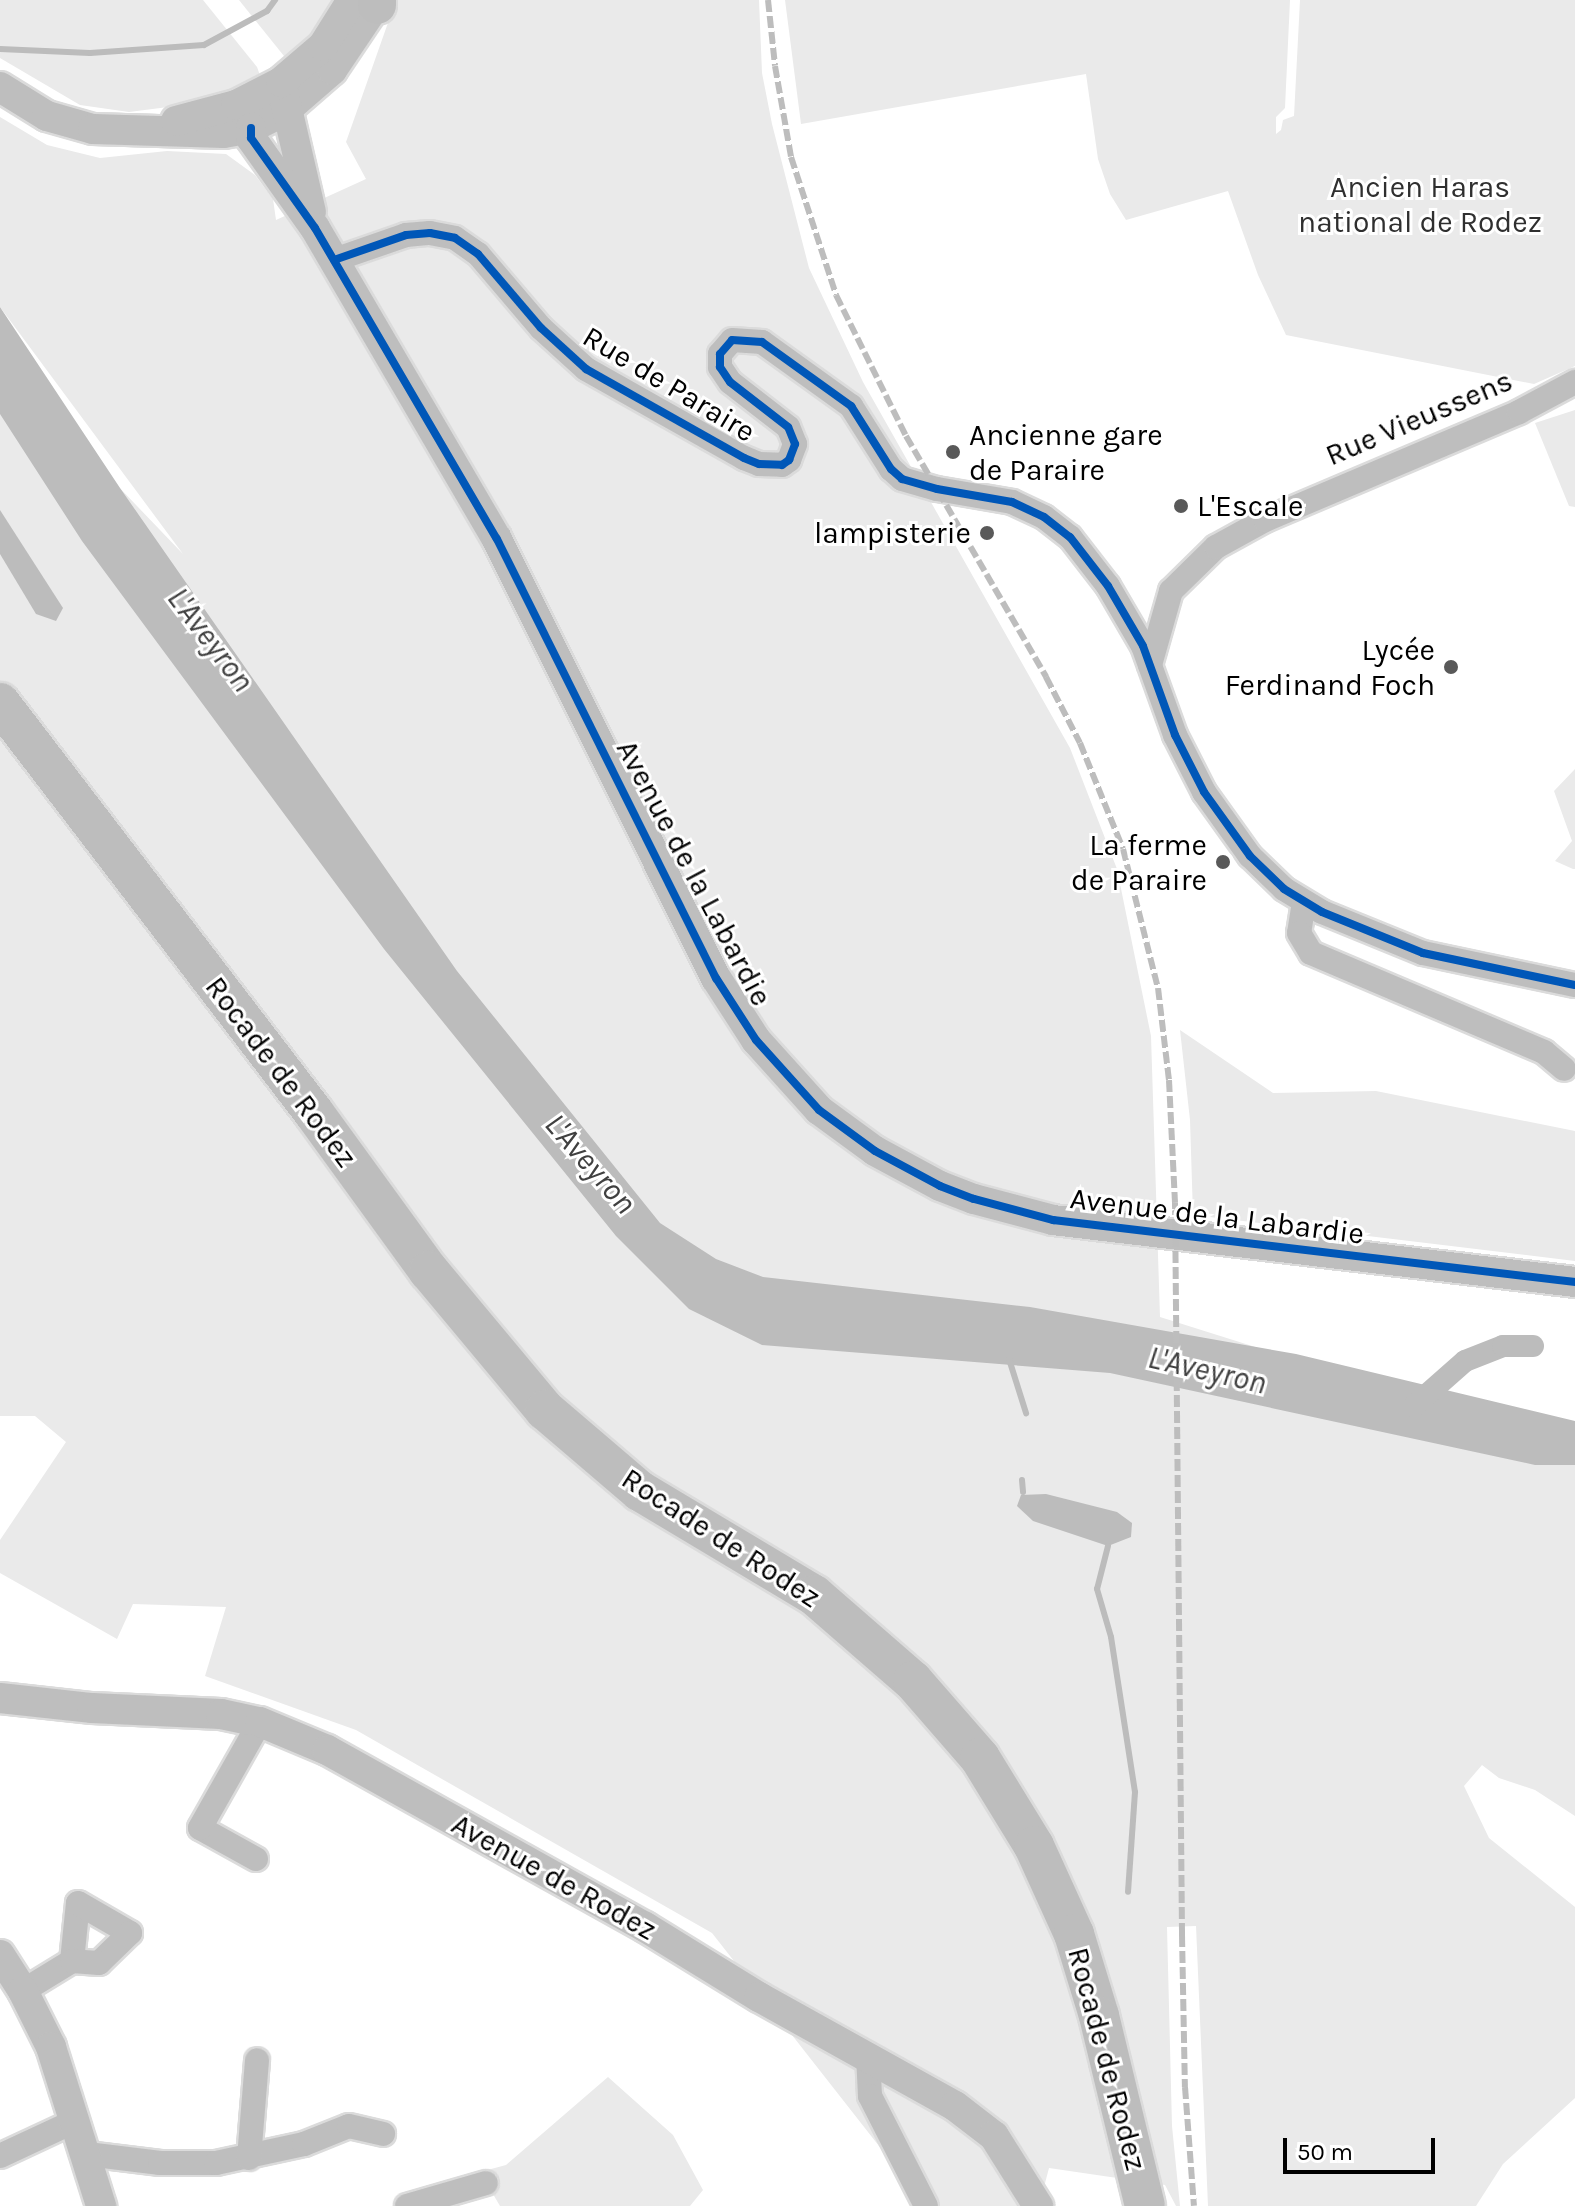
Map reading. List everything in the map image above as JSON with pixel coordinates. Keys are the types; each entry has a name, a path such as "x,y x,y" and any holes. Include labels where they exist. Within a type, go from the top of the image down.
{"highway":[{"name":"Rocade de Rodez","path":"0,703 314,1113 429,1271 545,1410 640,1491 814,1595 913,1681 980,1758 1039,1857 1074,1934 1099,2016 1145,2206"},
{"name":"Rocade de Rodez","path":"0,743 309,1139 440,1319 528,1423 628,1507 813,1621 905,1702 966,1775 1014,1852 1059,1950 1079,2019 1123,2206"}],"street":[{"path":"0,87 29,107 69,124 93,129 224,133 251,128 284,96 332,70 371,1"},
{"path":"140,129 284,96"},
{"name":"Avenue de la Labardie","path":"284,96 315,228"},
{"name":"Avenue de la Labardie","path":"251,128 251,138 315,228 497,539 716,978 766,1053 819,1110 875,1151 940,1186 974,1199 1053,1220 1575,1282"},
{"name":"Rue de Paraire","path":"334,260 406,235 420,233 455,238 478,254 541,328 586,369 744,458 759,464 782,465 789,460 795,444 788,427 730,382 720,367 720,354 732,340 742,337 762,342 851,406 891,469 902,479 926,487 1012,502 1055,524 1084,552 1127,616 1150,665 1175,735 1215,809 1250,856 1284,889 1304,902 1423,953 1575,985"},
{"name":"Rue Vieussens","path":"1127,616 1171,591 1198,562 1237,534 1519,412 1575,382"},
{"name":"Rue Vieussens","path":"1150,665 1171,591"},
{"path":"1304,902 1299,933 1311,953 1544,1052 1564,1069"},
{"name":"Avenue de Rodez","path":"0,1698 92,1708 221,1714 260,1722 327,1750 645,1927 759,1997 955,2106 994,2136 1038,2206"},
{"path":"256,1859 200,1828 260,1722"},
{"path":"0,1955 23,1991 51,2047 101,2206"},
{"path":"23,1991 72,1961"},
{"path":"868,2055 870,2096 926,2206"},
{"path":"249,2158 257,2060"},
{"path":"0,2156 75,2121"},
{"path":"87,2154 160,2163 249,2158 304,2144 349,2126 383,2134"},
{"path":"407,2206 486,2183"}],"green space":[{"path":"0,0 203,0 257,67 261,78 223,96 176,106 129,112 80,105 0,58"},
{"path":"239,0 339,0 316,35 288,61"},
{"path":"396,0 759,0 762,73 809,268 863,382 1070,748 1117,869 1151,1036 1160,1317 1575,1448 1575,1816 1535,1790 1499,1778 1482,1765 1464,1786 1489,1838 1575,1907 1575,2098 1503,2164 1476,2206 1208,2206 1196,1926 1167,1927 1172,2126 1180,2206 1176,2206 1165,2185 1049,2168 1039,2206 926,2206 712,1933 356,1730 205,1676 226,1607 133,1604 117,1639 0,1573 0,1540 66,1442 35,1416 0,1416 0,363 183,554 0,307 0,117 47,145 100,158 167,151 226,154 255,175 273,199 276,220 366,179 346,142"},
{"name":"Ancien Haras national de Rodez","path":"785,0 1290,0 1285,108 1276,117 1276,134 1281,130 1283,120 1294,116 1300,0 1575,0 1575,366 1534,384 1286,335 1258,275 1228,191 1126,220 1110,194 1098,159 1086,74 801,124"},
{"path":"1575,410 1575,507 1569,506 1535,423"},
{"path":"1575,769 1573,869 1555,861 1572,841 1554,791"},
{"path":"1180,1030 1273,1093 1376,1091 1575,1131 1575,1261 1193,1215 1190,1120"},
{"path":"608,2077 673,2135 703,2190 690,2206 500,2206 480,2172 506,2165"}],"water":[{"name":"L'Aveyron","path":"0,307 120,488 457,971 660,1223 716,1259 763,1277 1030,1307 1296,1354 1575,1421 1575,1465 1535,1465 1110,1373 762,1345 689,1309 616,1236 384,949 82,541 0,414"},
{"path":"0,510 63,608 56,621 36,614 0,554"},
{"path":"1046,1494 1117,1512 1132,1523 1131,1537 1108,1546 1033,1521 1017,1506 1021,1495"}],"waterway":[{"path":"0,49 90,53 204,45 267,11 275,0"},
{"path":"1414,1406 1465,1361 1503,1346 1533,1346"},
{"path":"1009,1359 1026,1413"},
{"path":"1022,1480 1023,1492"},
{"path":"1108,1546 1097,1589 1111,1637 1135,1792 1128,1892"}],"railway":[{"path":"768,0 775,66 791,157 836,295 906,436 1046,677 1080,743 1123,849 1158,988 1169,1080 1175,1203 1182,1935 1185,2087 1194,2206"}],"cycle path":[{"path":"251,128 251,138 315,228 497,539 716,978 756,1040 819,1110 875,1151 940,1186 974,1199 1053,1220 1575,1282"},
{"path":"334,260 406,235 430,233 455,238 478,254 541,328 586,369 744,458 759,464 782,465 789,460 795,444 788,427 730,382 720,367 720,354 732,340 762,342 851,406 891,469 902,479 937,489 1012,502 1044,517 1070,537 1108,586 1143,646 1175,735 1204,792 1250,856 1284,889 1322,912 1423,953 1575,985"}],"place":[{"name":"Ancienne gare de Paraire","path":"953,452"},
{"name":"L'Escale","path":"1181,506"},
{"name":"lampisterie","path":"987,533"},
{"name":"Lycée Ferdinand Foch","path":"1451,667"},
{"name":"La ferme de Paraire","path":"1223,862"}]}
